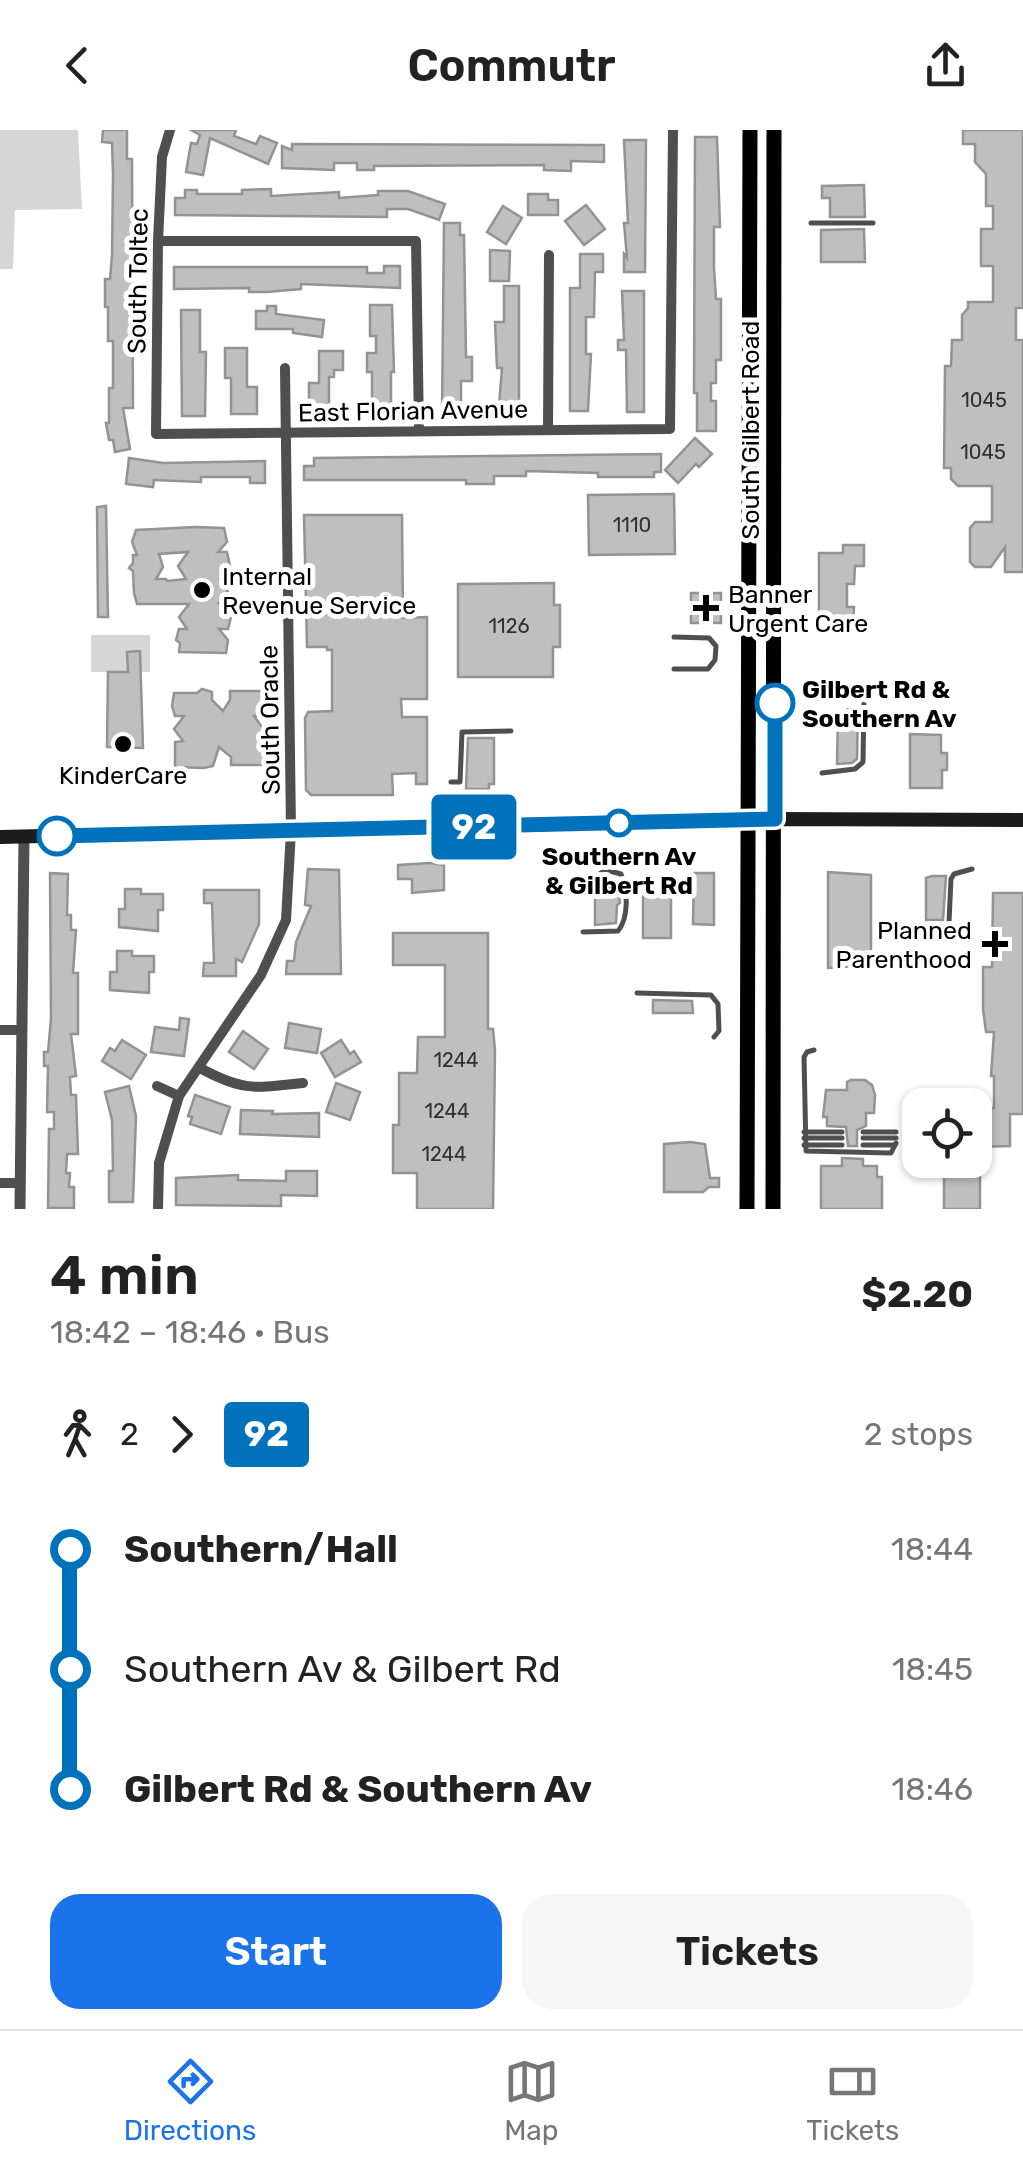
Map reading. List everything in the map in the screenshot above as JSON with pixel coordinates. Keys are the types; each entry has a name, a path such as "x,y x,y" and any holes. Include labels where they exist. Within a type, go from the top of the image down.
{"main road":[{"name":"South Gilbert Road","path":"747,1209 750,130"},
{"name":"South Gilbert Road","path":"773,1209 774,130"},
{"path":"748,502 775,497"},
{"path":"0,836 775,819 1023,820"}],"street":[{"name":"South Toltec","path":"156,434 158,241 162,157 170,130"},
{"name":"East Florian Avenue","path":"156,434 670,429 672,130"},
{"path":"158,241 416,241 419,431"},
{"path":"548,254 548,430"},
{"name":"South Oracle","path":"158,1209 158,1162 178,1096 260,976 282,934 291,880 285,368"},
{"path":"20,1209 24,836"},
{"path":"0,1030 22,1030"},
{"path":"200,1068 243,1087 304,1083"},
{"path":"158,1086 178,1096"},
{"path":"0,1183 20,1183"}],"lane":[{"path":"811,223 873,223"},
{"path":"674,637 709,638 716,646 715,660 708,668 674,669"},
{"path":"822,774 854,769 864,762 864,702"},
{"path":"452,782 460,782 462,732 511,731"},
{"path":"911,928 944,930 949,922 951,878 972,869"},
{"path":"583,932 618,931 625,920 625,882 621,874 606,870 585,883"},
{"path":"637,993 711,996 719,1010 720,1032 714,1037"},
{"path":"814,1050 806,1052 804,1058 806,1151 891,1152 896,1140"},
{"path":"804,1138 842,1138 804,1138"},
{"path":"896,1140 863,1139 896,1140"}],"shaded area":[{"path":"0,130 78,130 82,209 15,210 13,269 0,269"},
{"path":"91,635 150,635 150,672 91,672"}],"building":[{"path":"103,130 127,130 127,159 132,159 133,408 123,408 130,449 115,452 106,423 109,388 113,388 113,341 108,341 105,307 105,279 110,279 112,255 112,143 102,142"},
{"path":"191,130 236,130 234,136 256,144 260,136 277,143 268,164 210,138 203,175 186,172 191,143 197,144 200,135"},
{"path":"963,130 1023,130 1023,308 1016,308 1016,340 1023,340 1023,572 1005,572 1005,547 991,567 975,567 970,562 970,528 975,522 992,522 992,486 958,486 951,479 951,468 944,468 945,366 951,366 952,340 962,340 962,315 968,302 993,302 993,266 981,266 981,229 993,229 993,206 986,206 986,174 975,162 975,144 963,144"},
{"path":"695,137 717,137 720,227 714,227 714,268 716,299 721,299 721,360 716,360 716,383 711,383 711,401 716,401 716,431 697,431 694,393"},
{"path":"624,140 646,140 645,272 624,272 624,223 628,223"},
{"path":"292,144 604,145 604,162 571,161 571,171 544,170 544,165 374,166 374,170 357,170 357,163 334,163 334,170 282,168 282,146 292,150"},
{"path":"864,185 865,217 830,217 830,198 822,198 822,186"},
{"path":"271,189 271,196 339,192 339,198 378,195 378,191 408,191 445,204 439,220 408,209 387,209 387,217 175,215 175,198 185,198 185,190 197,190 197,194 242,194 242,190"},
{"path":"528,194 548,194 548,200 558,200 558,215 528,215"},
{"path":"586,205 605,229 584,245 565,221"},
{"path":"503,206 522,218 506,244 487,232"},
{"path":"444,223 460,223 460,235 464,235 466,357 472,357 472,381 461,381 461,413 442,413"},
{"path":"864,229 865,262 821,262 821,230"},
{"path":"490,250 510,251 509,281 490,281"},
{"path":"580,254 603,254 603,272 595,272 594,317 586,317 586,354 591,354 588,411 570,411 570,288 580,288"},
{"path":"384,266 400,266 400,288 301,284 301,289 267,292 249,292 249,288 174,289 174,267 367,267 367,273 384,273"},
{"path":"504,286 519,286 519,414 504,414 504,406 499,406 502,368 497,368 495,322 504,322"},
{"path":"622,291 644,291 644,412 627,412 626,350 618,350 618,340 624,340"},
{"path":"370,305 392,305 391,413 372,413 372,372 367,372 367,353 376,353 376,336 370,336"},
{"path":"267,306 276,306 276,314 324,320 322,337 293,333 293,329 256,329 256,311 267,311"},
{"path":"181,310 200,310 200,352 206,352 205,416 182,416"},
{"path":"225,348 247,348 247,387 257,387 257,414 231,414 231,378 225,378"},
{"path":"319,351 343,351 343,370 334,370 334,377 329,377 329,413 309,413 309,383 319,383"},
{"path":"695,438 712,454 678,483 665,470"},
{"path":"661,454 661,472 654,472 654,477 526,471 526,476 494,476 494,484 466,484 466,480 304,480 304,466 314,466 314,458"},
{"path":"129,458 163,463 265,461 265,483 250,483 250,477 201,477 201,482 154,480 153,487 126,484"},
{"path":"674,494 675,554 589,555 588,495"},
{"path":"106,506 108,617 98,617 97,507"},
{"path":"304,515 402,515 403,618 427,617 427,699 401,699 402,717 427,717 427,784 416,784 416,773 392,774 393,795 311,795 306,790 305,718 308,712 332,711 332,650 307,647"},
{"name":"Internal Revenue Service","path":"224,528 227,542 218,552 227,552 230,566 227,578 220,579 228,592 219,603 228,603 231,617 228,629 219,629 228,640 226,653 179,652 179,629 187,629 179,617 189,604 137,604 133,571 129,568 133,555 137,555 132,542 136,530","holes":["188,552 178,566 186,579 156,579 163,567 159,554"]},
{"path":"843,545 864,545 864,566 855,566 854,584 847,584 847,607 854,607 853,625 819,620 819,553 843,553"},
{"path":"554,583 554,605 560,605 560,647 553,647 553,677 458,677 458,584"},
{"name":"Banner Urgent Care","path":"691,593 721,593 721,623 691,623"},
{"path":"140,651 143,748 107,747 108,672 128,672 127,652"},
{"path":"202,689 212,692 212,700 223,711 230,691 262,691 262,716 254,716 262,727 263,765 231,765 231,757 219,747 213,766 175,767 175,742 183,741 174,729 184,716 175,716 174,693 197,693"},
{"path":"848,709 858,709 857,759 837,764 838,714 848,714"},
{"path":"910,734 941,735 941,753 947,753 942,788 910,788"},
{"path":"468,738 494,738 494,784 489,784 489,789 466,789"},
{"path":"398,865 444,865 444,890 412,893 412,879 398,879"},
{"path":"308,869 339,870 341,974 286,974 287,961 294,961 296,942 311,906 305,905"},
{"path":"828,872 871,875 871,965 828,968"},
{"path":"50,873 68,874 67,915 71,915 71,930 76,930 73,973 78,973 78,1034 71,1034 76,1076 70,1077 71,1095 76,1095 78,1154 67,1154 66,1173 70,1173 69,1187 74,1187 74,1208 48,1208 49,1129 54,1129 54,1112 47,1112 48,1066 44,1066 51,1019"},
{"path":"694,873 714,873 714,925 693,924"},
{"path":"946,876 943,920 926,920 926,878"},
{"path":"617,882 620,903 616,923 595,925 595,890 604,890 604,883"},
{"path":"643,884 671,885 671,938 643,938"},
{"path":"125,889 163,894 158,931 119,927 119,909 125,909"},
{"path":"204,890 259,890 259,924 242,962 236,959 236,976 203,976 204,963 214,963 212,903 204,903"},
{"path":"993,893 1023,893 1023,1114 1010,1114 1010,1146 992,1147 994,1032 986,1032 983,967 992,967"},
{"path":"393,933 488,933 488,1029 493,1029 495,1050 493,1209 417,1209 417,1173 393,1173 393,1125 399,1125 399,1073 417,1073 418,1037 445,1037 445,965 393,965"},
{"path":"117,951 154,956 149,993 110,990 110,972 117,972"},
{"path":"653,1000 692,1001 693,1013 653,1013"},
{"path":"180,1018 189,1019 184,1056 151,1052 155,1027 179,1030"},
{"path":"289,1023 321,1029 317,1053 285,1048"},
{"path":"243,1031 268,1049 254,1069 229,1052"},
{"path":"122,1040 146,1055 131,1079 102,1061 110,1048 115,1051"},
{"path":"341,1040 361,1062 335,1077 321,1053"},
{"path":"851,1080 865,1080 872,1085 875,1095 874,1113 866,1113 866,1126 857,1130 857,1146 848,1146 846,1127 827,1126 827,1117 823,1117 826,1090 847,1090"},
{"path":"336,1083 360,1092 350,1120 326,1112"},
{"path":"129,1086 136,1116 133,1202 109,1202 112,1120 105,1092"},
{"path":"195,1095 230,1107 221,1134 190,1124 192,1117 188,1116"},
{"path":"241,1110 319,1113 319,1137 240,1134"},
{"path":"664,1144 705,1144 710,1178 719,1178 719,1187 703,1192 664,1192"},
{"path":"842,1158 863,1159 863,1166 877,1166 877,1177 882,1177 882,1209 821,1209 821,1166 842,1166"},
{"path":"286,1171 317,1171 317,1196 281,1195 281,1206 176,1205 176,1178 238,1175 238,1180 286,1181"},
{"path":"944,1178 980,1178 980,1209 944,1209"}],"bus line":[{"name":"92","path":"57,836 775,819 775,703"}],"place":[{"name":"Internal Revenue Service","path":"202,590"},
{"name":"Banner Urgent Care","path":"706,608"},
{"name":"Gilbert Rd & Southern Av","path":"775,703"},
{"name":"KinderCare","path":"123,744"},
{"name":"Southern Av & Gilbert Rd","path":"619,823"},
{"name":"Planned Parenthood","path":"995,944"}]}
